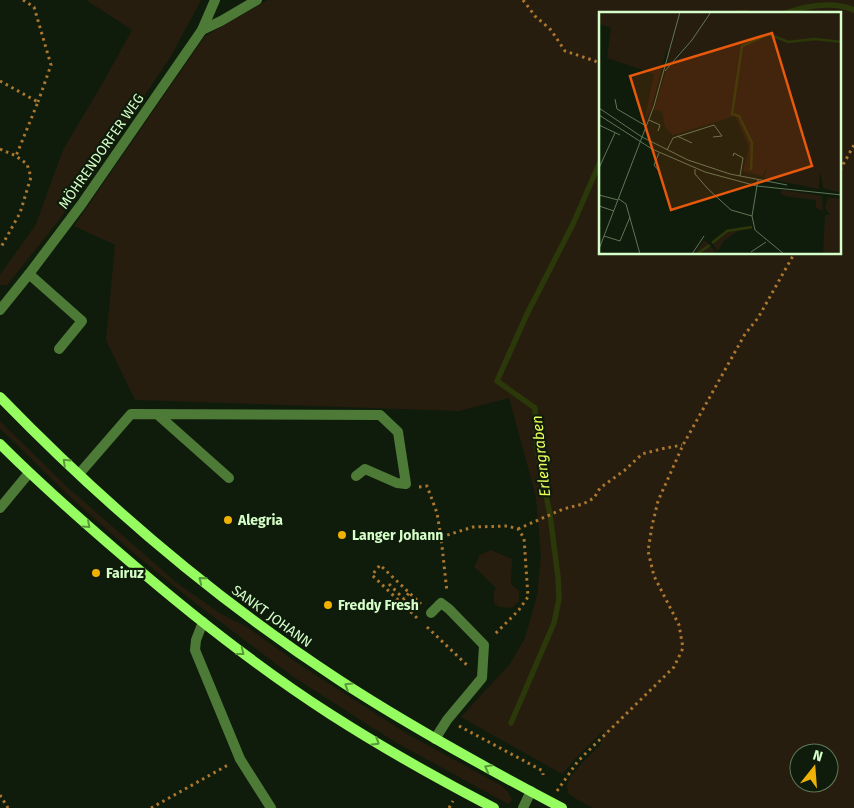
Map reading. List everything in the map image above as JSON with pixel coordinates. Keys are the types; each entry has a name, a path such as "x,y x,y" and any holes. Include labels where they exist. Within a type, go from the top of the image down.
{"main road":[{"name":"SANKT JOHANN","path":"0,397 78,474 128,518 240,610 293,649 435,740 562,808"},
{"path":"0,444 88,527 148,578 249,658 330,714 400,757 494,808"}],"street":[{"name":"MÖHRENDORFER WEG","path":"1,306 29,274 81,205 202,30 215,0"},
{"path":"202,30 222,21 257,0"},
{"path":"29,274 82,322 59,349"},
{"path":"78,474 131,414 380,415 398,432 406,484 397,483 364,469 356,476"},
{"path":"157,414 229,478"},
{"path":"0,508 29,473"},
{"path":"431,613 441,603 484,645 482,678 447,720 435,740"},
{"path":"203,622 196,640 195,650 240,759 271,808"},
{"path":"523,808 531,791"}],"path":[{"path":"16,156 51,65 34,7 24,0"},
{"path":"523,0 535,16 551,30 565,51 595,61 599,64"},
{"path":"0,81 38,102"},
{"path":"842,166 854,145"},
{"path":"0,149 16,156 27,164 31,177 20,213 0,249"},
{"path":"550,801 578,762 674,667 683,648 679,625 654,576 648,551 658,500 683,445 745,334 758,318 793,255"},
{"path":"518,529 563,509 583,504 594,498 600,488 625,470 642,454 661,448 683,445"},
{"path":"419,487 427,486 437,513 449,609"},
{"path":"441,537 473,527 508,526 518,529 524,538 528,597 518,611 484,645"},
{"path":"378,581 372,575 380,565 431,613"},
{"path":"389,584 404,598 409,593"},
{"path":"447,720 543,771 543,775"},
{"path":"151,808 240,759"},
{"path":"0,795 8,808"}],"shaded area":[{"path":"86,0 201,0 171,56 60,219 7,285 0,285 0,275 36,224 63,150 132,30"},
{"path":"268,0 854,0 854,808 593,808 568,793 567,785 570,777 601,744 603,731 562,774 461,717 509,665 525,638 537,596 541,556 536,497 509,398 459,411 135,400 106,340 115,245 74,226 205,36"},
{"path":"0,421 65,485 177,583 221,614 247,627 303,667 409,735 502,786 512,800 508,804 395,742 295,678 190,599 130,550 67,494 0,429"},
{"path":"491,550 512,559 511,584 519,591 519,601 512,608 499,607 494,603 494,591 496,588 474,567 480,555"}],"waterway":[{"name":"Erlengraben","path":"789,12 818,5 837,5 854,10"},
{"name":"Erlengraben","path":"511,723 554,623 559,599 550,515 537,449 535,408 497,381 527,314 573,224 599,164"}],"place":[{"name":"Alegria","path":"228,520"},
{"name":"Langer Johann","path":"342,535"},
{"name":"Fairuz","path":"96,573"},
{"name":"Freddy Fresh","path":"328,605"}]}
